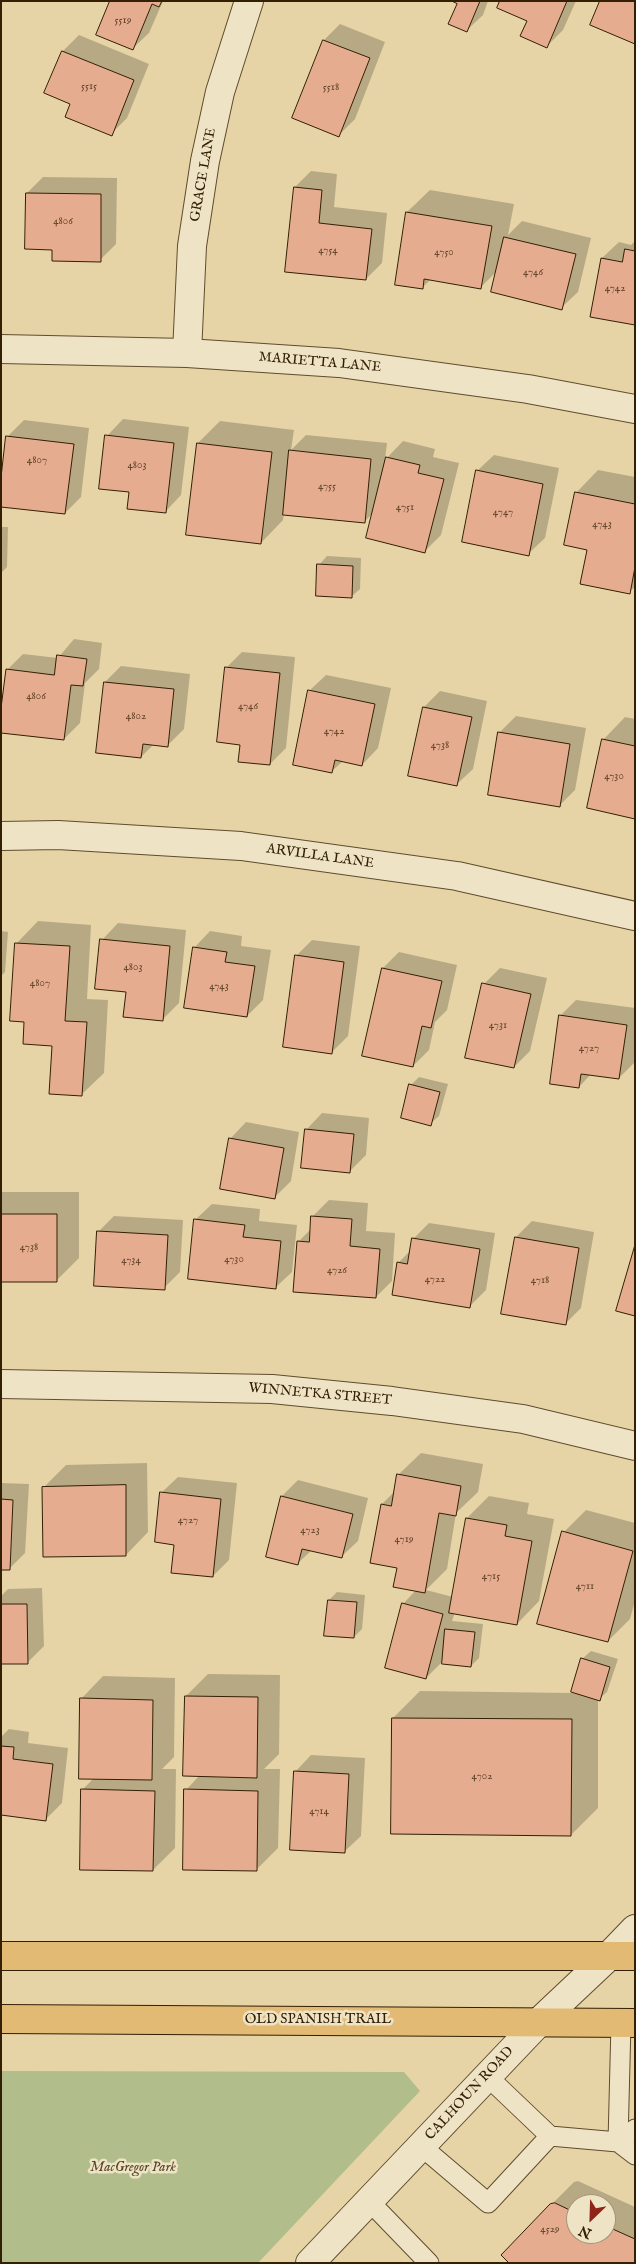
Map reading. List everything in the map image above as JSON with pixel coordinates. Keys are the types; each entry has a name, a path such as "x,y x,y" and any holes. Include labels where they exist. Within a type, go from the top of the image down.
{"main road":[{"path":"1,1956 622,1956"},
{"name":"OLD SPANISH TRAIL","path":"1,2019 628,2023"}],"street":[{"name":"GRACE LANE","path":"187,353 192,246 205,161 220,92 249,1"},
{"name":"MARIETTA LANE","path":"1,349 187,353 339,362 528,389 635,409"},
{"name":"ARVILLA LANE","path":"1,836 58,835 241,846 456,876 635,916"},
{"name":"WINNETKA STREET","path":"1,1384 272,1389 392,1401 523,1419 635,1446"},
{"name":"CALHOUN ROAD","path":"310,2263 540,2021 622,1956 635,1929"}],"lane":[{"path":"628,2023 626,2142 635,2154"},
{"path":"488,2076 550,2136 626,2142"},
{"path":"626,2142 635,2129"},
{"path":"421,2146 488,2203 550,2136"},
{"path":"369,2201 430,2263"}],"green space":[{"name":"MacGregor Park","path":"1,2071 404,2072 420,2091 258,2263 1,2263"}],"building":[{"path":"110,1 162,1 159,7 152,4 133,50 96,35"},
{"path":"452,1 480,1 467,32 448,24 457,4"},
{"path":"500,1 567,1 547,48 520,36 527,21 497,8"},
{"path":"600,1 635,1 635,44 590,25"},
{"path":"323,40 370,58 339,137 292,118"},
{"path":"62,51 134,80 112,136 65,117 70,104 44,93"},
{"path":"294,187 322,190 319,223 372,229 366,280 285,272"},
{"path":"26,193 101,194 101,262 52,261 52,250 25,249"},
{"path":"406,212 492,226 481,289 424,279 423,289 395,285"},
{"path":"504,237 576,254 562,310 491,292"},
{"path":"625,249 635,251 635,325 590,317 601,258 622,262"},
{"path":"105,435 174,443 166,513 127,509 129,492 99,489"},
{"path":"6,436 74,444 65,514 1,507 1,478"},
{"path":"197,443 272,452 261,544 186,535"},
{"path":"289,450 371,459 365,523 283,515"},
{"path":"386,457 420,465 418,473 444,479 425,553 366,538"},
{"path":"476,470 543,484 529,556 462,542"},
{"path":"575,492 635,504 635,567 630,594 580,584 587,550 564,545"},
{"path":"317,564 353,566 352,598 316,596"},
{"path":"57,655 87,659 83,686 71,685 64,740 1,733 1,708 6,669 54,675"},
{"path":"225,667 280,673 270,765 238,762 240,745 217,742"},
{"path":"104,682 174,689 168,747 143,744 141,758 96,753"},
{"path":"308,690 375,704 362,766 335,760 332,773 293,765"},
{"path":"423,707 472,717 457,786 408,776"},
{"path":"498,732 570,744 560,807 488,795"},
{"path":"602,739 635,746 635,819 587,808"},
{"path":"100,939 170,946 163,1021 123,1017 126,992 95,989"},
{"path":"15,943 70,946 65,1021 87,1022 82,1096 49,1094 52,1046 23,1044 24,1022 10,1021"},
{"path":"193,947 227,952 225,962 255,966 247,1017 184,1008"},
{"path":"295,955 344,962 332,1054 283,1047"},
{"path":"382,968 442,981 431,1028 422,1026 413,1067 362,1056"},
{"path":"482,983 531,994 514,1068 465,1058"},
{"path":"559,1015 627,1025 619,1079 581,1074 579,1088 550,1084"},
{"path":"409,1084 440,1092 431,1126 401,1118"},
{"path":"305,1129 354,1134 350,1173 301,1168"},
{"path":"229,1138 284,1148 275,1199 220,1189"},
{"path":"1,1214 57,1214 57,1282 1,1282"},
{"path":"311,1216 352,1219 350,1246 380,1249 376,1298 293,1292 297,1241 309,1242"},
{"path":"194,1219 245,1225 243,1237 281,1241 276,1289 188,1279"},
{"path":"97,1231 168,1235 165,1290 94,1286"},
{"path":"515,1237 579,1248 566,1325 501,1314"},
{"path":"412,1238 480,1249 470,1308 392,1295 397,1262 407,1264"},
{"path":"635,1245 635,1316 616,1311"},
{"path":"397,1474 461,1486 456,1516 439,1513 425,1593 393,1587 397,1568 370,1563 381,1504 391,1506"},
{"path":"126,1485 126,1556 43,1557 42,1487"},
{"path":"160,1492 221,1499 213,1577 171,1573 174,1545 155,1542"},
{"path":"281,1496 353,1514 342,1558 302,1549 298,1565 266,1557"},
{"path":"1,1499 13,1500 10,1570 1,1570"},
{"path":"466,1518 507,1525 505,1536 532,1541 517,1625 449,1613"},
{"path":"562,1531 633,1551 608,1642 537,1624"},
{"path":"328,1600 357,1602 354,1638 324,1636"},
{"path":"402,1603 443,1614 426,1679 385,1668"},
{"path":"1,1604 27,1604 28,1664 1,1664"},
{"path":"445,1629 475,1632 471,1667 442,1664"},
{"path":"581,1658 610,1667 600,1701 571,1692"},
{"path":"185,1696 258,1697 257,1778 183,1776"},
{"path":"80,1698 153,1700 152,1780 79,1779"},
{"path":"392,1718 572,1719 571,1836 391,1834"},
{"path":"1,1746 14,1747 13,1759 53,1764 46,1821 1,1815"},
{"path":"294,1771 349,1774 345,1853 290,1850"},
{"path":"81,1789 155,1791 153,1871 80,1870"},
{"path":"184,1789 258,1791 257,1871 183,1870"},
{"path":"555,2203 566,2208 566,2244 616,2244 616,2230 635,2239 635,2263 509,2263 501,2255 550,2204"}]}
